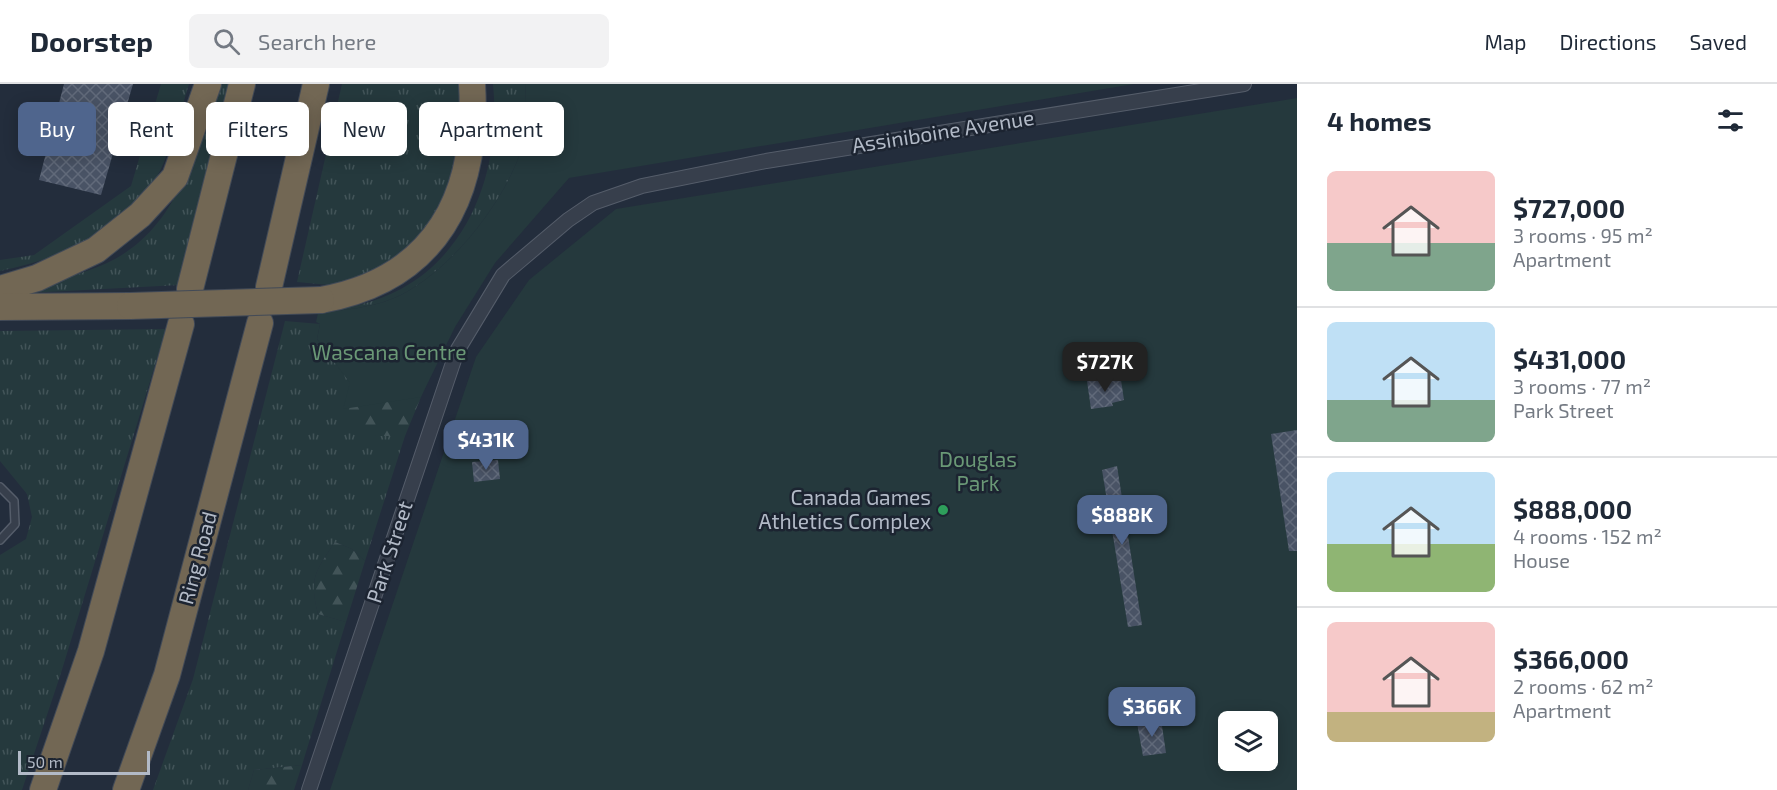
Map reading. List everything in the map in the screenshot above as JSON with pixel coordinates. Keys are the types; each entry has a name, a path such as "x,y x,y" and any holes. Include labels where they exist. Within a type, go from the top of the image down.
{"highway":[{"path":"0,289 37,278 96,250 140,215 175,177 208,84"},
{"path":"190,289 242,84"},
{"path":"269,287 316,84"},
{"path":"0,307 130,306 321,300 367,288 394,274 433,241 456,202 466,177 474,116 472,84"},
{"name":"Ring Road","path":"126,790 166,675 260,323"},
{"path":"43,790 91,651 181,324"}],"street":[{"name":"Assiniboine Avenue","path":"642,186 766,161 1244,84"},
{"name":"Park Street","path":"309,790 457,351 503,275 524,254 593,203 642,186"}],"lane":[{"path":"0,487 14,501 15,524 0,540"}],"green space":[{"path":"161,84 189,84 183,102 156,102"},
{"path":"216,84 228,84 224,102 210,102"},
{"path":"342,84 462,84 463,102 419,102 419,156 458,156 438,221 411,250 351,282 329,285 297,282 326,156 407,156 407,102 338,102"},
{"path":"493,84 525,84 526,102 494,102"},
{"name":"Wascana Centre","path":"525,84 1134,84 569,178 495,263 455,327 421,397 343,409 350,383 317,339 320,324 316,322 318,313 347,310 385,301 415,287 457,252 476,230 508,181 519,156 564,156 564,102 526,102"},
{"name":"Douglas Park","path":"1297,98 1297,790 330,790 476,357 529,280 616,209"},
{"path":"206,116 206,156 210,156 179,285 28,293 29,289 107,263 131,249 151,231 167,210 180,187"},
{"path":"140,156 166,156 151,186 136,206 97,237 50,257 0,271 0,260 34,255 131,186"},
{"path":"490,156 519,156 508,181 476,230 436,271 415,287 394,298 347,310 318,313 381,298 401,289 426,272 447,251 464,227 487,173"},
{"path":"436,307 421,397 405,436 376,436 343,409 350,383"},
{"path":"285,321 320,324 317,339 351,383 376,436 405,436 365,561 352,549 335,542 318,568 314,592 318,614 346,622 302,765 254,770 248,790 153,790 193,679"},
{"path":"166,329 61,673 22,790 0,790 0,555 26,539 32,517 27,494 0,461 0,331"},
{"path":"335,542 352,549 365,561 346,622 318,614 315,602 314,583 318,568"},
{"path":"302,765 294,790 248,790 254,770"}],"building":[{"path":"64,84 133,84 128,102 108,102 108,156 112,156 101,195 39,180 45,156 96,156 96,102 59,102"},
{"path":"1108,377 1109,381 1121,380 1124,400 1112,403 1113,406 1091,409 1087,381"},
{"path":"1297,430 1297,551 1289,551 1271,434"},
{"path":"498,460 500,479 474,482 472,462"},
{"path":"1117,466 1142,625 1128,627 1102,470"},
{"path":"1161,719 1166,753 1143,756 1137,723"}],"place":[{"name":"Canada Games Athletics Complex","path":"943,510"}]}
